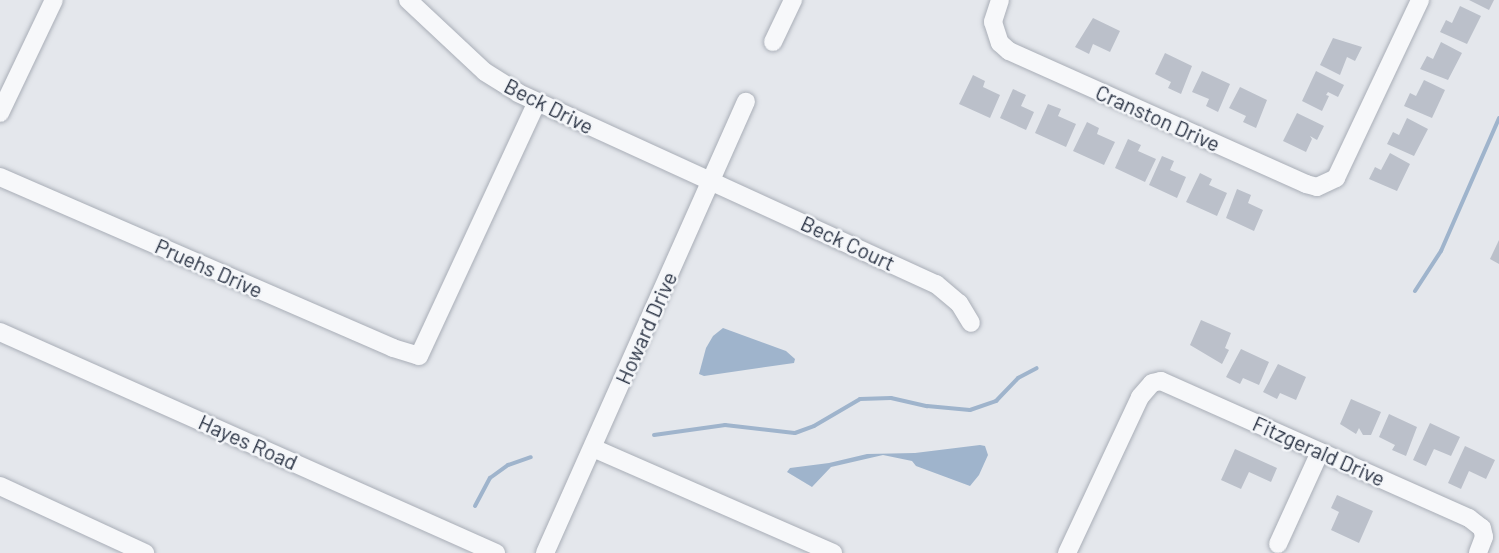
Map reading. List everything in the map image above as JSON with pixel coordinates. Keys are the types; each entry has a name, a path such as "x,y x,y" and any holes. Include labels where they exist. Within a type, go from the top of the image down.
{"street":[{"path":"0,113 54,0"},
{"name":"Beck Drive","path":"408,0 485,72 537,102 711,181"},
{"path":"773,42 793,0"},
{"name":"Cranston Drive","path":"1000,0 993,22 995,34 1009,51 1295,180 1317,187 1336,178 1420,0"},
{"name":"Pruehs Drive","path":"0,177 382,343 419,356 537,102"},
{"name":"Howard Drive","path":"545,553 746,102"},
{"name":"Beck Court","path":"711,181 936,284 959,303 971,322"},
{"name":"Hayes Road","path":"0,332 496,553"},
{"name":"Fitzgerald Drive","path":"1067,553 1140,397 1152,383 1161,381 1170,383 1469,518 1482,528 1484,537 1478,553"},
{"path":"593,448 833,553"},
{"path":"1278,544 1320,452"},
{"path":"0,486 145,553"}],"water":[{"path":"723,328 786,351 795,359 794,363 704,376 699,374 706,348 713,336"},
{"path":"985,446 988,455 979,475 970,486 916,466 912,461 883,455 831,467 812,487 787,472 790,468 829,463 867,454 915,453"}],"building":[{"path":"1469,0 1494,0 1489,10"},
{"path":"1460,6 1481,16 1467,44 1440,32 1446,20 1452,23"},
{"path":"1093,18 1120,31 1110,52 1093,44 1089,54 1075,47"},
{"path":"1333,38 1362,47 1355,61 1347,57 1340,75 1320,65"},
{"path":"1441,42 1462,53 1448,80 1420,69 1427,56 1433,59"},
{"path":"1165,53 1192,66 1181,94 1168,88 1171,82 1155,74"},
{"path":"1202,71 1230,84 1218,112 1206,106 1209,99 1192,92"},
{"path":"1316,71 1344,85 1338,97 1328,92 1326,95 1329,96 1322,111 1302,101"},
{"path":"973,75 985,81 983,87 1000,95 990,118 959,104"},
{"path":"1424,80 1445,90 1432,118 1404,106 1410,93 1416,96"},
{"path":"1240,87 1267,100 1256,128 1243,122 1246,116 1229,108"},
{"path":"1013,89 1026,95 1021,106 1034,112 1026,130 1000,118"},
{"path":"1048,104 1061,109 1058,116 1076,124 1066,147 1035,133"},
{"path":"1297,113 1324,126 1317,140 1310,136 1312,139 1306,152 1283,141"},
{"path":"1407,118 1428,129 1414,156 1387,144 1393,132 1399,135"},
{"path":"1087,122 1099,128 1097,134 1115,142 1104,165 1073,151"},
{"path":"1128,139 1141,145 1138,151 1156,159 1145,182 1115,168"},
{"path":"1390,153 1410,164 1397,191 1369,179 1375,167 1381,170"},
{"path":"1162,156 1174,161 1170,170 1186,177 1177,198 1149,185"},
{"path":"1200,173 1212,179 1209,185 1227,193 1217,216 1186,202"},
{"path":"1237,189 1251,195 1248,203 1263,210 1254,231 1226,218"},
{"path":"1499,240 1499,264 1490,259"},
{"path":"1201,320 1231,333 1225,348 1229,350 1222,364 1190,345"},
{"path":"1241,349 1269,362 1259,385 1243,378 1240,384 1226,377"},
{"path":"1278,364 1306,377 1296,400 1280,393 1277,399 1263,392"},
{"path":"1351,399 1381,412 1371,435 1363,435 1359,428 1356,434 1340,424"},
{"path":"1389,414 1417,427 1406,456 1392,450 1395,445 1379,437"},
{"path":"1430,423 1460,437 1451,456 1434,449 1426,466 1413,460"},
{"path":"1465,446 1495,460 1486,479 1469,471 1461,489 1448,483"},
{"path":"1235,449 1277,468 1271,482 1249,472 1241,489 1221,480"},
{"path":"1337,495 1373,511 1359,543 1331,530 1339,512 1331,508"}],"waterway":[{"path":"1415,291 1441,251 1499,118"},
{"path":"654,435 725,425 795,433 814,426 860,399 891,398 927,406 970,410 996,401 1018,378 1037,368"},
{"path":"475,506 490,478 508,465 531,457"}]}
